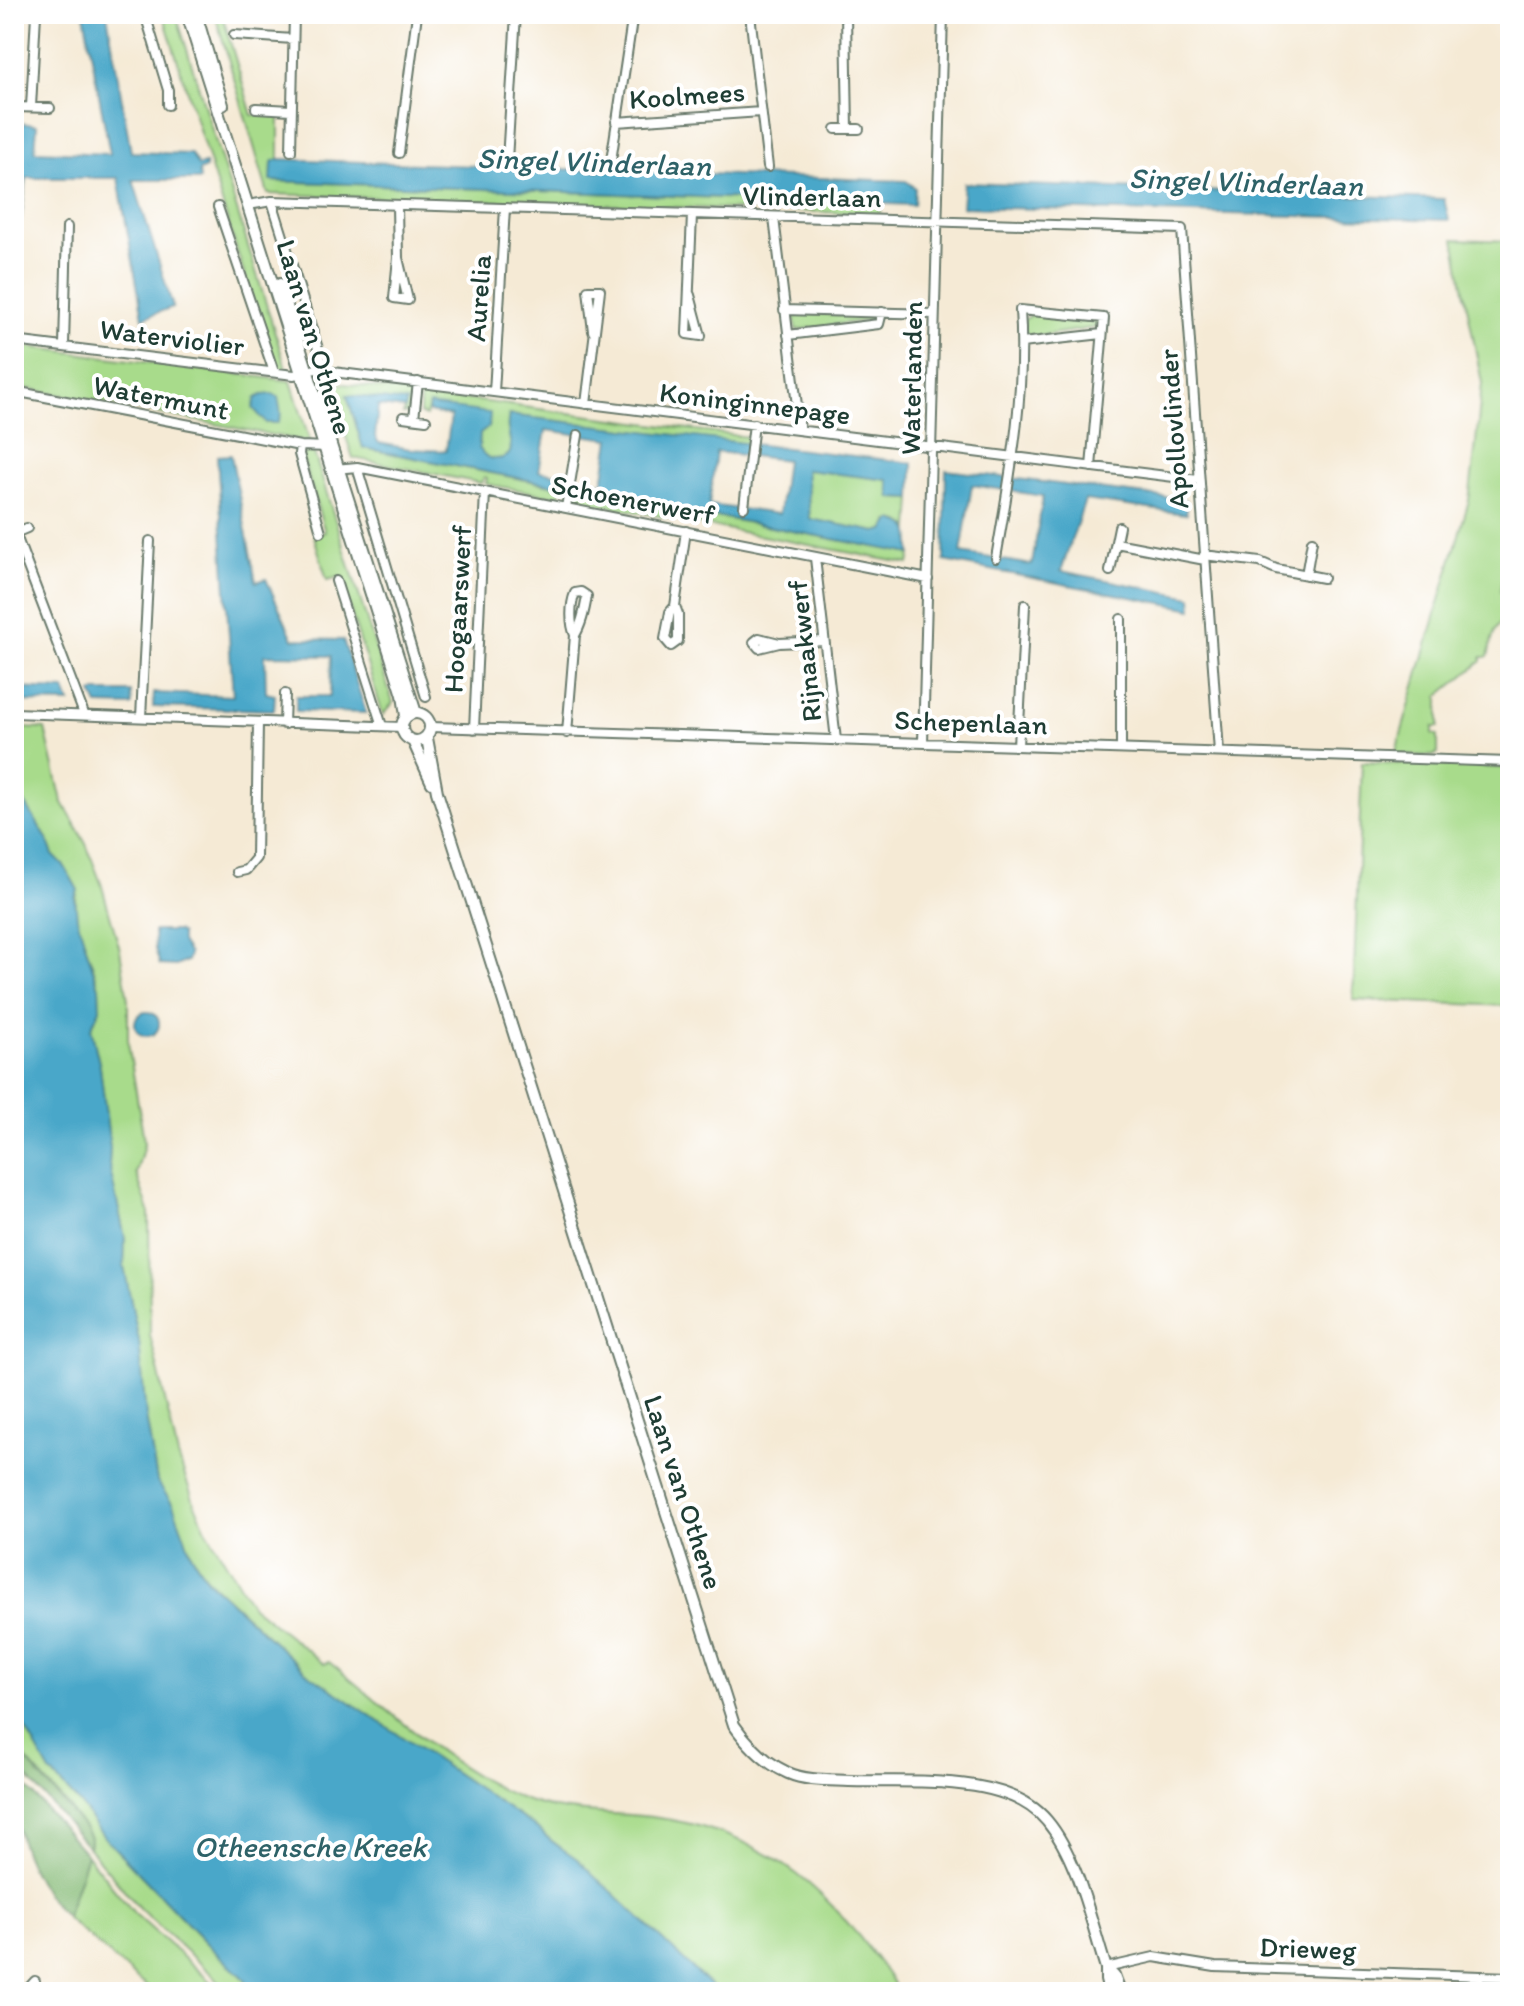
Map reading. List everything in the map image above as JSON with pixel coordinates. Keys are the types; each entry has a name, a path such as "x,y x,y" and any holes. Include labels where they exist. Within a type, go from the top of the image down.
{"street":[{"path":"31,107 36,14"},
{"path":"145,14 168,90 168,105"},
{"name":"Laan van Othene","path":"187,14 252,204"},
{"name":"Laan van Othene","path":"196,14 334,469 400,673 408,719 405,736 413,741 437,792 734,1725 753,1750 790,1774 836,1781 964,1784 996,1789 1027,1803 1045,1818 1067,1853 1106,1968 1109,1992"},
{"path":"291,151 294,14"},
{"path":"399,153 417,14"},
{"path":"507,160 516,14"},
{"path":"611,161 633,14"},
{"path":"750,14 768,167"},
{"path":"846,14 848,129"},
{"name":"Waterlanden","path":"923,743 943,14"},
{"path":"234,35 293,39"},
{"path":"14,107 50,108"},
{"path":"256,108 291,110"},
{"name":"Koolmees","path":"616,122 761,112"},
{"path":"836,129 859,129"},
{"name":"Laan van Othene","path":"272,201 325,371"},
{"name":"Vlinderlaan","path":"252,204 272,201 1182,229"},
{"path":"397,206 398,258"},
{"name":"Waterviolier","path":"218,207 274,372"},
{"name":"Aurelia","path":"494,392 505,208"},
{"path":"690,295 692,215"},
{"path":"774,218 800,430"},
{"name":"Waterviolier","path":"64,346 67,227"},
{"name":"Apollovlinder","path":"1182,229 1219,752"},
{"path":"784,310 934,314"},
{"path":"996,558 1013,456 1022,343 1020,310 1104,318 1091,467"},
{"path":"788,335 879,324 882,312"},
{"path":"586,404 593,331"},
{"path":"1022,343 1102,334"},
{"name":"Waterviolier","path":"14,341 274,372 304,372"},
{"name":"Koninginnepage","path":"304,372 325,371 418,382 1198,480"},
{"path":"414,418 418,382"},
{"name":"Watermunt","path":"14,391 300,446 328,447"},
{"path":"403,417 426,420"},
{"path":"744,507 754,424"},
{"path":"566,508 578,435"},
{"path":"300,446 299,454 321,532"},
{"name":"Laan van Othene","path":"357,467 426,697"},
{"name":"Schoenerwerf","path":"334,469 357,467 928,579"},
{"name":"Hoogaarswerf","path":"474,729 485,492"},
{"path":"1110,571 1119,527"},
{"path":"27,528 15,533 84,714"},
{"path":"675,606 686,531"},
{"path":"141,717 150,541"},
{"path":"1306,575 1312,541"},
{"path":"1116,543 1260,562 1276,569 1323,578"},
{"name":"Rijnaakwerf","path":"815,558 836,740"},
{"path":"336,581 382,726"},
{"path":"1018,746 1025,605"},
{"path":"1121,619 1121,749"},
{"path":"567,733 575,635"},
{"path":"779,643 824,641"},
{"path":"400,673 417,668"},
{"path":"284,724 285,694"},
{"path":"14,713 382,726 426,717 429,732 413,741"},
{"path":"237,872 246,870 256,858 258,722"},
{"name":"Schepenlaan","path":"429,732 474,729 1510,762"},
{"name":"Laan van Othene","path":"429,732 437,792"},
{"name":"Drieweg","path":"1106,1968 1154,1957 1215,1967 1510,1977"},
{"name":"Laan van Othene","path":"1106,1968 1114,1976 1120,1992"},
{"path":"25,1992 35,1981"}],"green space":[{"path":"163,14 176,14 286,368 275,369 273,366"},
{"path":"215,14 222,14 252,115 279,115 279,159 272,162 272,181 881,204 880,214 268,194"},
{"path":"1454,239 1510,241 1510,571 1503,576 1500,591 1505,603 1510,605 1510,615 1497,628 1488,657 1482,657 1482,661 1439,696 1439,727 1433,727 1433,734 1438,735 1438,754 1395,755 1469,500 1475,452 1482,383"},
{"path":"794,313 876,316 877,319 796,330"},
{"path":"1033,314 1098,321 1100,327 1031,337 1023,330 1024,320"},
{"path":"14,345 291,381 310,442 14,386"},
{"path":"328,382 414,392 410,413 403,414 405,409 347,396 363,448 561,487 559,497 486,484 487,478 484,477 481,483 353,458"},
{"path":"420,393 747,437 748,444 509,415 510,453 492,459 479,448 480,434 489,426 429,406 426,416 420,414"},
{"path":"314,453 393,703 383,715 340,577 327,580 314,536 325,532 303,460 303,455"},
{"path":"806,469 889,480 891,498 912,499 910,529 895,521 889,521 884,530 877,532 810,519"},
{"path":"577,490 911,554 909,564 574,500"},
{"path":"14,717 19,717 21,728 45,729 62,801 86,844 120,950 128,1000 128,1043 144,1145 136,1173 149,1211 150,1335 178,1456 195,1505 252,1606 324,1664 329,1662 444,1755 494,1786 520,1798 552,1807 652,1817 694,1825 732,1837 766,1853 825,1898 851,1926 899,1992 717,1992 577,1859 541,1831 306,1672 207,1579 192,1556 173,1506 157,1481 146,1416 139,1341 124,1267 125,1238 109,1165 110,1148 100,1067 91,1028 98,1010 96,975 78,924 78,890 65,867 53,855 47,839 14,785"},
{"path":"1362,762 1510,768 1510,1006 1353,1000"},
{"path":"14,1709 50,1772 80,1804 105,1838 242,1976 249,1987 231,1992 140,1909 89,1848 90,1842 69,1807 14,1746"},
{"path":"14,1746 84,1827 90,1837 89,1848 14,1762"},
{"path":"14,1773 87,1855 66,1917 47,1895 26,1855 14,1811"},
{"path":"87,1855 134,1913 222,1992 152,1992 66,1917"}],"water":[{"path":"84,14 107,14 131,152 191,154 198,166 205,164 206,168 199,171 200,180 133,180 173,307 143,318 118,178 27,178 14,266 14,151 21,123 37,125 35,151 110,154"},
{"path":"279,159 906,181 915,188 914,205 271,181 272,162"},
{"path":"964,183 1444,199 1449,220 962,207"},
{"path":"273,394 278,397 281,414 278,423 266,423 253,408 256,398"},
{"path":"347,395 407,402 405,409 378,406 375,437 379,443 410,449 446,451 451,416 428,412 429,405 490,413 489,427 480,434 479,448 492,459 510,453 509,415 913,463 912,499 891,498 888,480 806,470 810,519 877,532 884,530 892,520 899,522 910,531 911,554 363,448","holes":["546,430 610,439 603,483 539,471","716,452 786,460 779,514 709,505"]},
{"path":"231,455 256,582 266,579 293,639 343,640 366,713 296,711 296,696 330,696 331,656 265,655 266,693 275,695 274,710 153,707 154,693 233,696 217,456"},
{"path":"946,470 1186,500 1186,514 1085,500 1061,571 1192,597 1193,609 944,561","holes":["972,485 1043,496 1032,565 961,553"]},
{"path":"14,688 65,690 70,703 14,702"},
{"path":"94,692 131,692 132,706 98,705"},
{"name":"Otheensche Kreek","path":"14,785 47,839 53,855 65,867 78,890 75,898 77,918 99,988 100,1009 91,1028 100,1067 110,1148 109,1165 125,1238 124,1267 139,1341 146,1416 157,1481 173,1505 192,1556 207,1580 306,1672 541,1831 577,1859 717,1992 253,1992 242,1976 105,1838 80,1804 50,1772 14,1709"},
{"path":"154,931 177,931 181,934 181,942 189,954 187,961 176,966 160,965"},
{"path":"147,1012 155,1016 159,1024 155,1032 147,1036 139,1032 135,1024 139,1016"}],"water label":[{"name":"Singel Vlinderlaan","path":"594,162"},
{"name":"Singel Vlinderlaan","path":"1246,182"}]}
